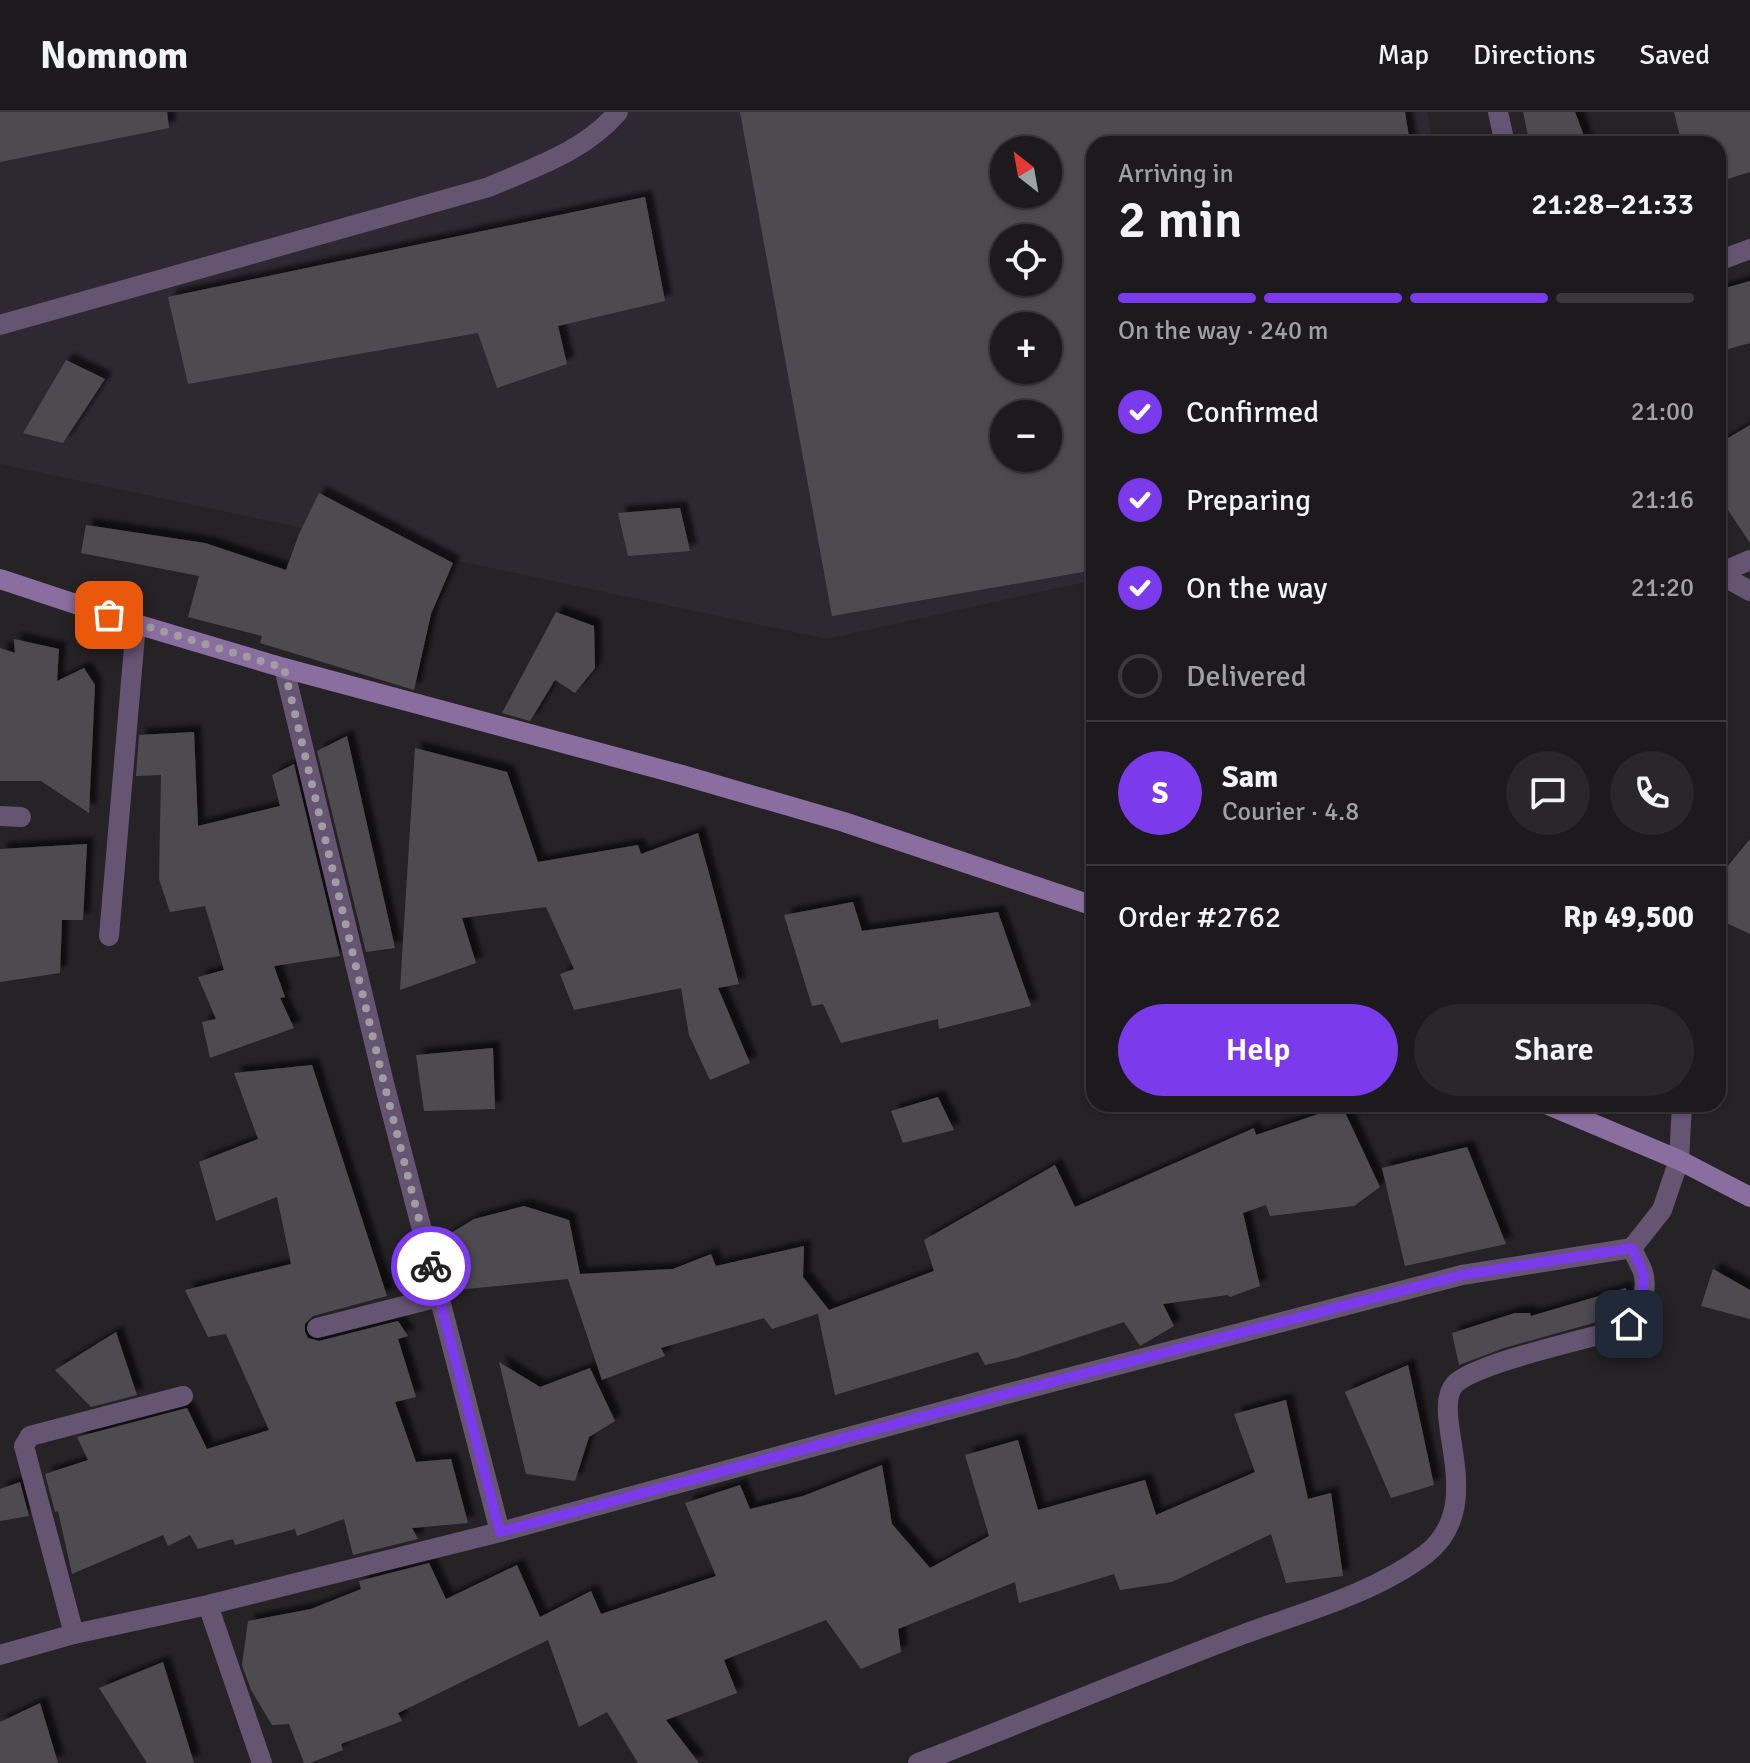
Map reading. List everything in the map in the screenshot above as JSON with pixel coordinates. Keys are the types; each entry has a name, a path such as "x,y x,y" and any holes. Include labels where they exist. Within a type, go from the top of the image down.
{"main road":[{"path":"0,579 284,668 844,822 1086,903"},
{"path":"1569,1112 1680,1150 1750,1197"}],"street":[{"path":"0,325 489,187 567,153 605,127 618,112"},
{"path":"1498,112 1503,136"},
{"path":"1726,258 1750,249"},
{"path":"1726,570 1750,560"},
{"path":"1726,578 1750,591"},
{"path":"109,936 136,624"},
{"path":"284,668 384,1083 500,1532"},
{"path":"0,1655 74,1634 208,1605 500,1532 1006,1394 1462,1275 1632,1248 1662,1210 1680,1150 1682,1112"},
{"path":"918,1763 1244,1634 1327,1605 1424,1556 1441,1541 1452,1517 1456,1472 1448,1408 1455,1384 1472,1373 1505,1361 1608,1333 1629,1324 1642,1300 1644,1275 1632,1248"},
{"path":"317,1328 439,1297"},
{"path":"74,1634 24,1446 26,1440 30,1436 101,1415 183,1396"},
{"path":"208,1605 262,1763"}],"shaded area":[{"path":"0,112 1427,112 1432,136 1086,136 1086,582 827,639 0,464"}],"building":[{"path":"0,112 167,112 169,128 0,162"},
{"path":"740,112 1405,112 1409,136 1086,136 1086,571 832,616"},
{"path":"1523,112 1575,112 1584,136 1528,136"},
{"path":"1674,112 1750,112 1750,172 1726,180 1726,136 1680,136"},
{"path":"645,197 665,301 558,326 567,364 497,388 478,333 188,384 168,297"},
{"path":"1750,281 1750,343 1726,350 1726,288"},
{"path":"66,360 105,379 63,443 23,433"},
{"path":"1750,425 1750,543 1726,507 1726,439"},
{"path":"319,493 453,563 431,614 414,690 260,643 262,636 188,617 199,576 81,553 86,525 205,543 286,570"},
{"path":"680,508 690,551 628,556 618,513"},
{"path":"556,612 594,626 595,668 575,693 555,680 530,721 502,713"},
{"path":"14,639 59,649 57,681 84,668 95,685 89,813 41,781 0,781 0,648 15,653"},
{"path":"194,732 198,826 280,806 272,775 294,764 340,956 274,966 285,997 280,998 294,1028 210,1058 202,1022 216,1019 198,977 224,970 205,906 170,912 159,879 161,775 136,776 139,735"},
{"path":"347,736 395,948 366,952 317,751"},
{"path":"415,748 507,772 538,862 638,845 641,854 698,833 739,984 718,988 750,1063 710,1080 689,1035 681,988 574,1010 560,974 574,969 546,907 462,918 476,963 400,990"},
{"path":"1750,839 1750,934 1726,923 1726,868"},
{"path":"87,844 83,920 62,920 60,973 0,982 0,849"},
{"path":"853,902 862,931 998,912 1031,1006 939,1029 938,1019 841,1043 823,1004 812,1006 784,915"},
{"path":"493,1048 495,1109 424,1111 416,1055"},
{"path":"312,1065 387,1296 313,1316 305,1324 305,1332 308,1338 319,1341 398,1321 408,1336 398,1339 416,1397 395,1402 416,1462 451,1459 468,1523 412,1528 418,1539 353,1555 344,1519 297,1536 295,1529 235,1545 233,1539 198,1549 190,1535 168,1546 163,1535 72,1574 58,1511 55,1512 45,1474 88,1460 77,1437 187,1408 207,1449 269,1430 226,1334 208,1337 185,1290 291,1264 277,1197 216,1221 199,1162 258,1139 234,1073"},
{"path":"938,1097 954,1130 903,1143 891,1111"},
{"path":"1324,1112 1345,1112 1380,1187 1354,1206 1270,1216 1266,1205 1243,1213 1260,1286 1230,1297 1163,1304 1174,1326 1140,1346 1124,1322 1016,1358 985,1365 978,1352 835,1395 818,1314 934,1271 924,1240 1055,1165 1075,1207 1254,1128 1256,1135"},
{"path":"1467,1147 1506,1244 1405,1266 1382,1168"},
{"path":"524,1206 569,1220 580,1274 673,1269 711,1254 716,1266 804,1246 803,1277 829,1310 772,1329 764,1318 661,1348 665,1356 602,1380 568,1279 456,1290 446,1236 474,1219"},
{"path":"1713,1269 1750,1290 1750,1319 1701,1306"},
{"path":"1626,1288 1627,1303 1615,1317 1504,1348 1459,1365 1452,1333 1515,1313 1530,1313 1531,1316"},
{"path":"116,1332 137,1395 91,1407 55,1370"},
{"path":"499,1362 540,1387 590,1368 615,1421 589,1437 575,1481 526,1474"},
{"path":"1408,1365 1434,1485 1391,1498 1345,1392"},
{"path":"1286,1400 1308,1499 1331,1493 1343,1576 1286,1583 1271,1534 1172,1582 1120,1590 1114,1574 1019,1603 1015,1582 898,1629 901,1652 861,1669 826,1620 724,1660 737,1693 666,1720 699,1763 638,1763 607,1712 579,1727 548,1640 398,1713 402,1721 341,1744 343,1750 310,1763 304,1763 289,1724 272,1725 251,1690 242,1665 248,1621 311,1609 361,1589 359,1581 429,1563 446,1599 517,1565 540,1617 591,1591 601,1614 716,1576 685,1503 740,1485 750,1509 803,1496 882,1465 892,1524 930,1568 989,1536 965,1455 1018,1440 1038,1510 1145,1480 1156,1515 1255,1472 1234,1414"},
{"path":"20,1482 29,1516 0,1521 0,1489"},
{"path":"163,1662 194,1763 147,1763 99,1688"},
{"path":"40,1703 58,1763 0,1763 0,1722"}],"way so far":[{"path":"109,615 284,668 431,1266"}],"route":[{"path":"431,1266 500,1532 1006,1394 1462,1275 1632,1248 1644,1275 1642,1300 1629,1324"}]}
